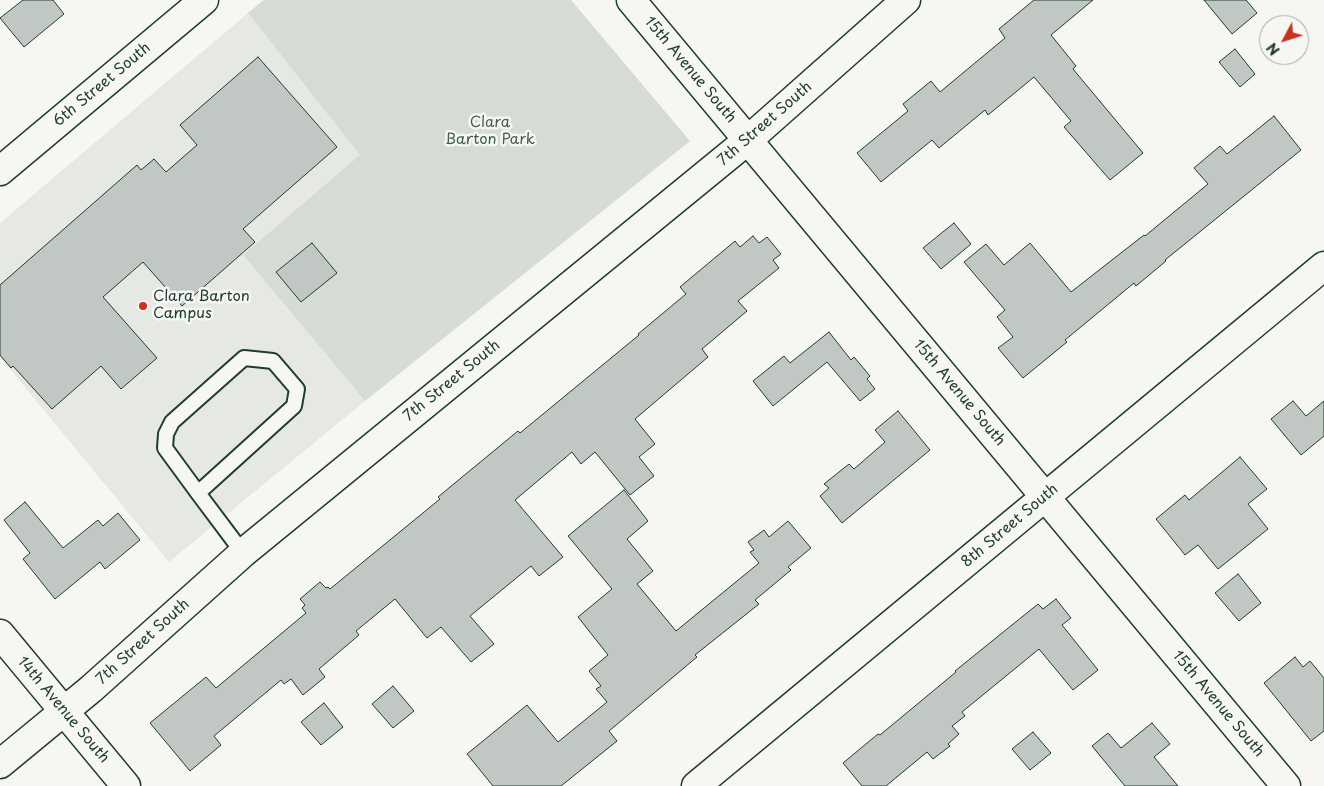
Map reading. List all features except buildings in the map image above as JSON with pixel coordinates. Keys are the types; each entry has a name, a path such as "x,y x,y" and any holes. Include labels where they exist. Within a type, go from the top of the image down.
{"street":[{"name":"6th Street South","path":"0,171 204,0"},
{"name":"15th Avenue South","path":"631,0 1286,786"},
{"name":"7th Street South","path":"0,764 91,689 243,552 748,140 906,0"},
{"name":"8th Street South","path":"696,786 1324,266"},
{"name":"14th Avenue South","path":"0,634 126,786"}],"lane":[{"path":"198,493 294,406 297,389 273,361 244,358 172,422 166,434 165,448 198,493 243,552"}],"shaded area":[{"name":"Clara Barton Campus","path":"248,13 361,155 243,255 365,401 169,562 0,357 0,223"}],"green space":[{"name":"Clara Barton Park","path":"264,0 571,0 690,141 365,401 243,255 360,155 248,13"}],"place":[{"name":"Clara Barton Campus","path":"143,306"}]}
